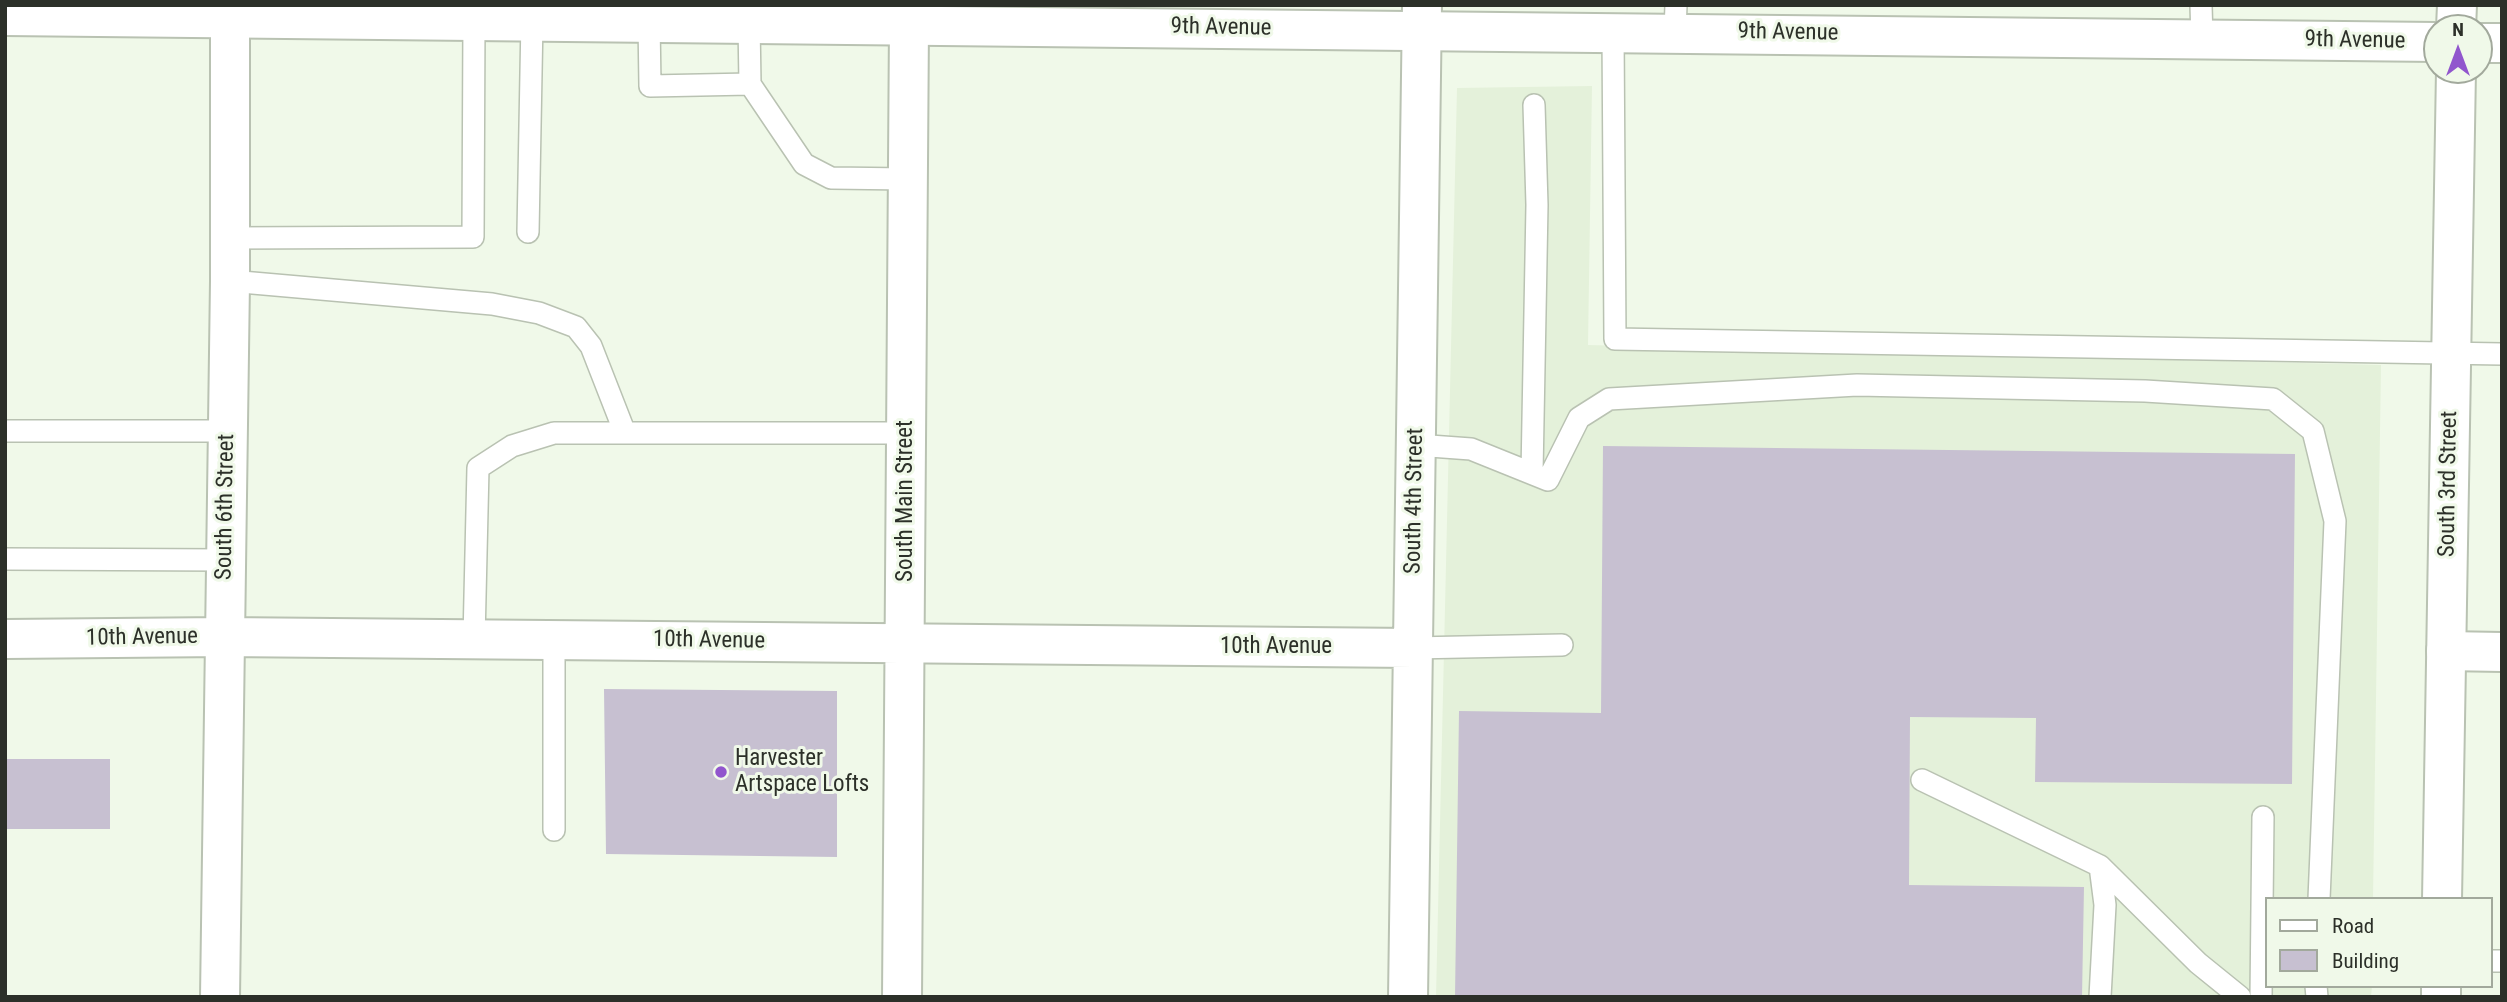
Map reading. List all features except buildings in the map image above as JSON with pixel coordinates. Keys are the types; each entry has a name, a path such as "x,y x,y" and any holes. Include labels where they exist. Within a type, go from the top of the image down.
{"street":[{"name":"9th Avenue","path":"5,16 75,11 230,18 749,23 909,15 1422,18 1613,32 1675,19 2201,22 2423,41"},
{"name":"South Main Street","path":"902,997 909,15"},
{"name":"South 6th Street","path":"220,997 230,281 230,18"},
{"name":"South 4th Street","path":"1408,997 1422,18"},
{"name":"South 3rd Street","path":"2442,897 2456,84"},
{"name":"10th Avenue","path":"5,639 225,637 1413,648"},
{"path":"2446,651 2502,652"}],"lane":[{"path":"230,238 473,237 474,20"},
{"path":"527,232 533,20"},
{"path":"649,22 650,86 750,84"},
{"path":"749,23 750,84 804,164 831,178 908,179"},
{"path":"1613,32 1615,339 2502,354"},
{"path":"1532,473 1537,205 1534,105"},
{"path":"230,281 492,304 539,313 576,327 590,346 625,433"},
{"path":"1416,445 1471,449 1548,480 1579,418 1609,399 1857,385 2145,391 2273,399 2313,431 2335,521 2319,897"},
{"path":"5,431 227,431"},
{"path":"474,639 478,468 512,446 554,433 906,433"},
{"path":"5,559 225,560"},
{"path":"554,640 554,830"},
{"path":"1413,648 1562,645"},
{"path":"1922,780 2099,866 2198,963 2240,997"},
{"path":"2261,997 2263,817"},
{"path":"2099,866 2105,905 2100,997"}],"shaded area":[{"path":"1592,86 1588,345 2381,365 2373,897 2266,897 2266,988 2372,988 2371,997 1436,997 1457,88"}],"place":[{"name":"Harvester Artspace Lofts","path":"721,772"}]}
